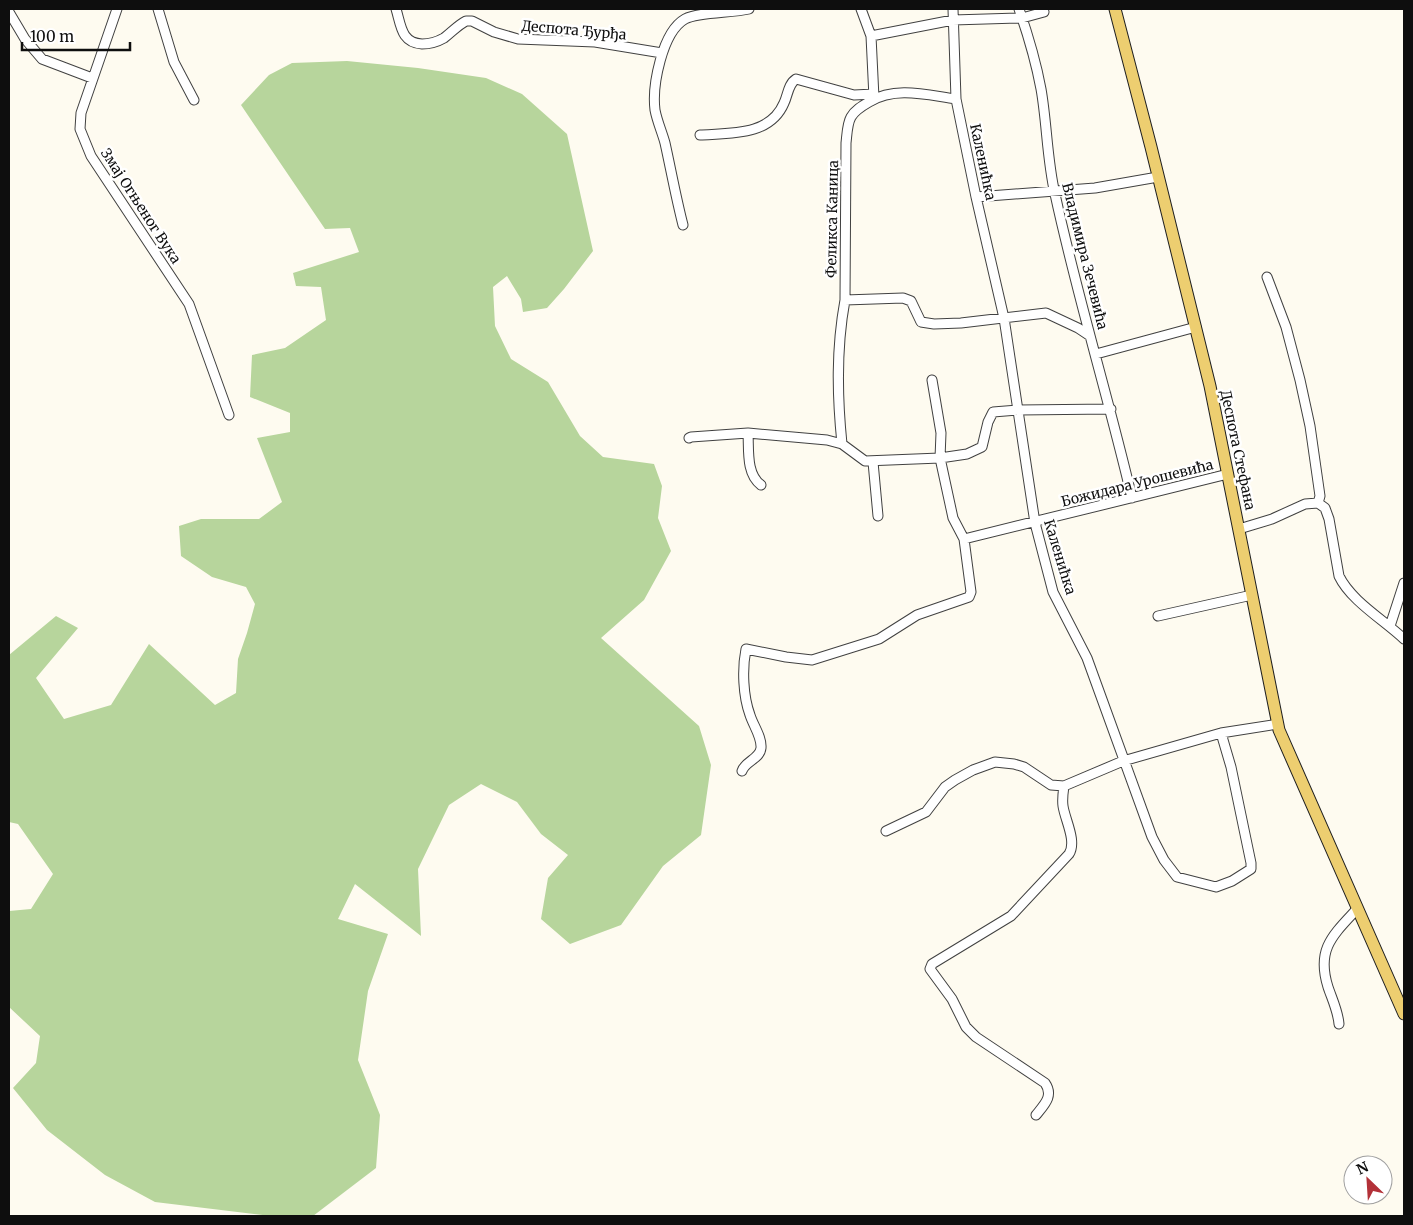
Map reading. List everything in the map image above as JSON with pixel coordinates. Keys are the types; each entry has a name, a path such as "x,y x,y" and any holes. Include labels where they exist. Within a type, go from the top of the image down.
{"main road":[{"name":"Деспота Стефана","path":"1115,9 1196,327 1240,529 1278,724 1286,747 1404,1014"}],"street":[{"name":"Змај Огњеног Вука","path":"117,9 80,113 79,126 81,134 91,156 189,304 229,414"},
{"path":"158,9 174,62 194,100"},
{"name":"Деспота Ђурђа","path":"396,9 403,34 407,40 415,43 428,44 438,42 466,21 472,21 494,32 518,39 594,42 662,53"},
{"path":"682,225 655,110 658,68 662,53 678,24 685,19 693,16 749,9"},
{"path":"861,9 871,36 874,96"},
{"name":"Каленићка","path":"953,9 956,99 1004,318 1034,523 1053,592 1087,658 1123,761 1152,836 1168,866 1177,877 1216,886 1232,881 1251,869 1231,767 1221,733"},
{"name":"Владимира Зечевића","path":"1019,9 1041,88 1054,192 1090,336 1111,409 1132,498"},
{"path":"871,36 953,20 1022,18 1044,12"},
{"path":"10,15 25,39 42,59 92,78"},
{"path":"700,135 742,132 752,130 769,122 784,104 792,82 796,79 854,95 874,96 908,92 956,99"},
{"name":"Феликса Каница","path":"842,444 838,407 838,359 845,300 846,144 850,119 874,96"},
{"path":"976,197 1095,188 1158,177"},
{"path":"1267,277 1286,327 1310,426 1320,496 1318,503"},
{"path":"845,300 904,298 910,301 921,322 934,324 961,323 1046,313 1078,328 1090,336"},
{"path":"1096,354 1196,327"},
{"path":"742,771 743,766 759,754 761,749 748,707 744,673 746,649 812,660 879,639 918,615 969,597 971,592 964,539 953,518 940,458 941,433 932,380"},
{"path":"689,438 748,432 827,440 842,444 864,461 940,458 967,454 982,447 988,422 993,412 1111,409"},
{"path":"748,432 752,477 761,485"},
{"path":"873,462 878,516"},
{"name":"Божидара Урошевића","path":"964,539 1228,474"},
{"path":"1240,529 1272,519 1305,504 1318,503 1325,508 1329,519 1339,576 1343,584 1351,594 1404,639"},
{"path":"1390,626 1404,583"},
{"path":"1158,616 1252,595"},
{"path":"886,831 926,812 945,787 955,780 973,770 995,762 1024,767 1051,785 1064,786 1123,761 1221,733 1278,724"},
{"path":"1036,1116 1049,1095 1049,1090 1045,1083 976,1037 966,1027 952,999 930,969 932,964 1011,916 1071,850 1070,836 1062,801 1064,786"},
{"path":"1339,1024 1323,970 1324,953 1329,942 1357,909"}],"green space":[{"path":"347,61 418,68 486,78 522,94 567,134 593,251 547,308 523,312 521,299 507,276 493,287 495,326 511,359 548,382 580,436 603,457 654,464 662,486 658,518 671,551 644,600 601,638 699,726 711,765 701,835 663,866 621,925 570,944 541,919 548,878 568,855 541,834 517,802 481,784 449,805 418,869 421,936 355,884 338,919 388,934 368,991 358,1060 380,1115 376,1168 313,1216 271,1216 155,1202 105,1175 47,1130 13,1088 36,1063 40,1036 9,1007 9,911 31,909 53,874 18,824 9,822 9,655 56,616 78,628 36,678 64,719 111,705 149,644 215,705 236,693 238,659 255,604 246,587 212,577 181,556 179,526 201,519 259,519 282,502 257,438 290,432 290,413 250,397 252,355 285,348 326,320 321,287 296,286 293,273 359,252 350,228 325,229 241,105 269,75 292,63"}]}
